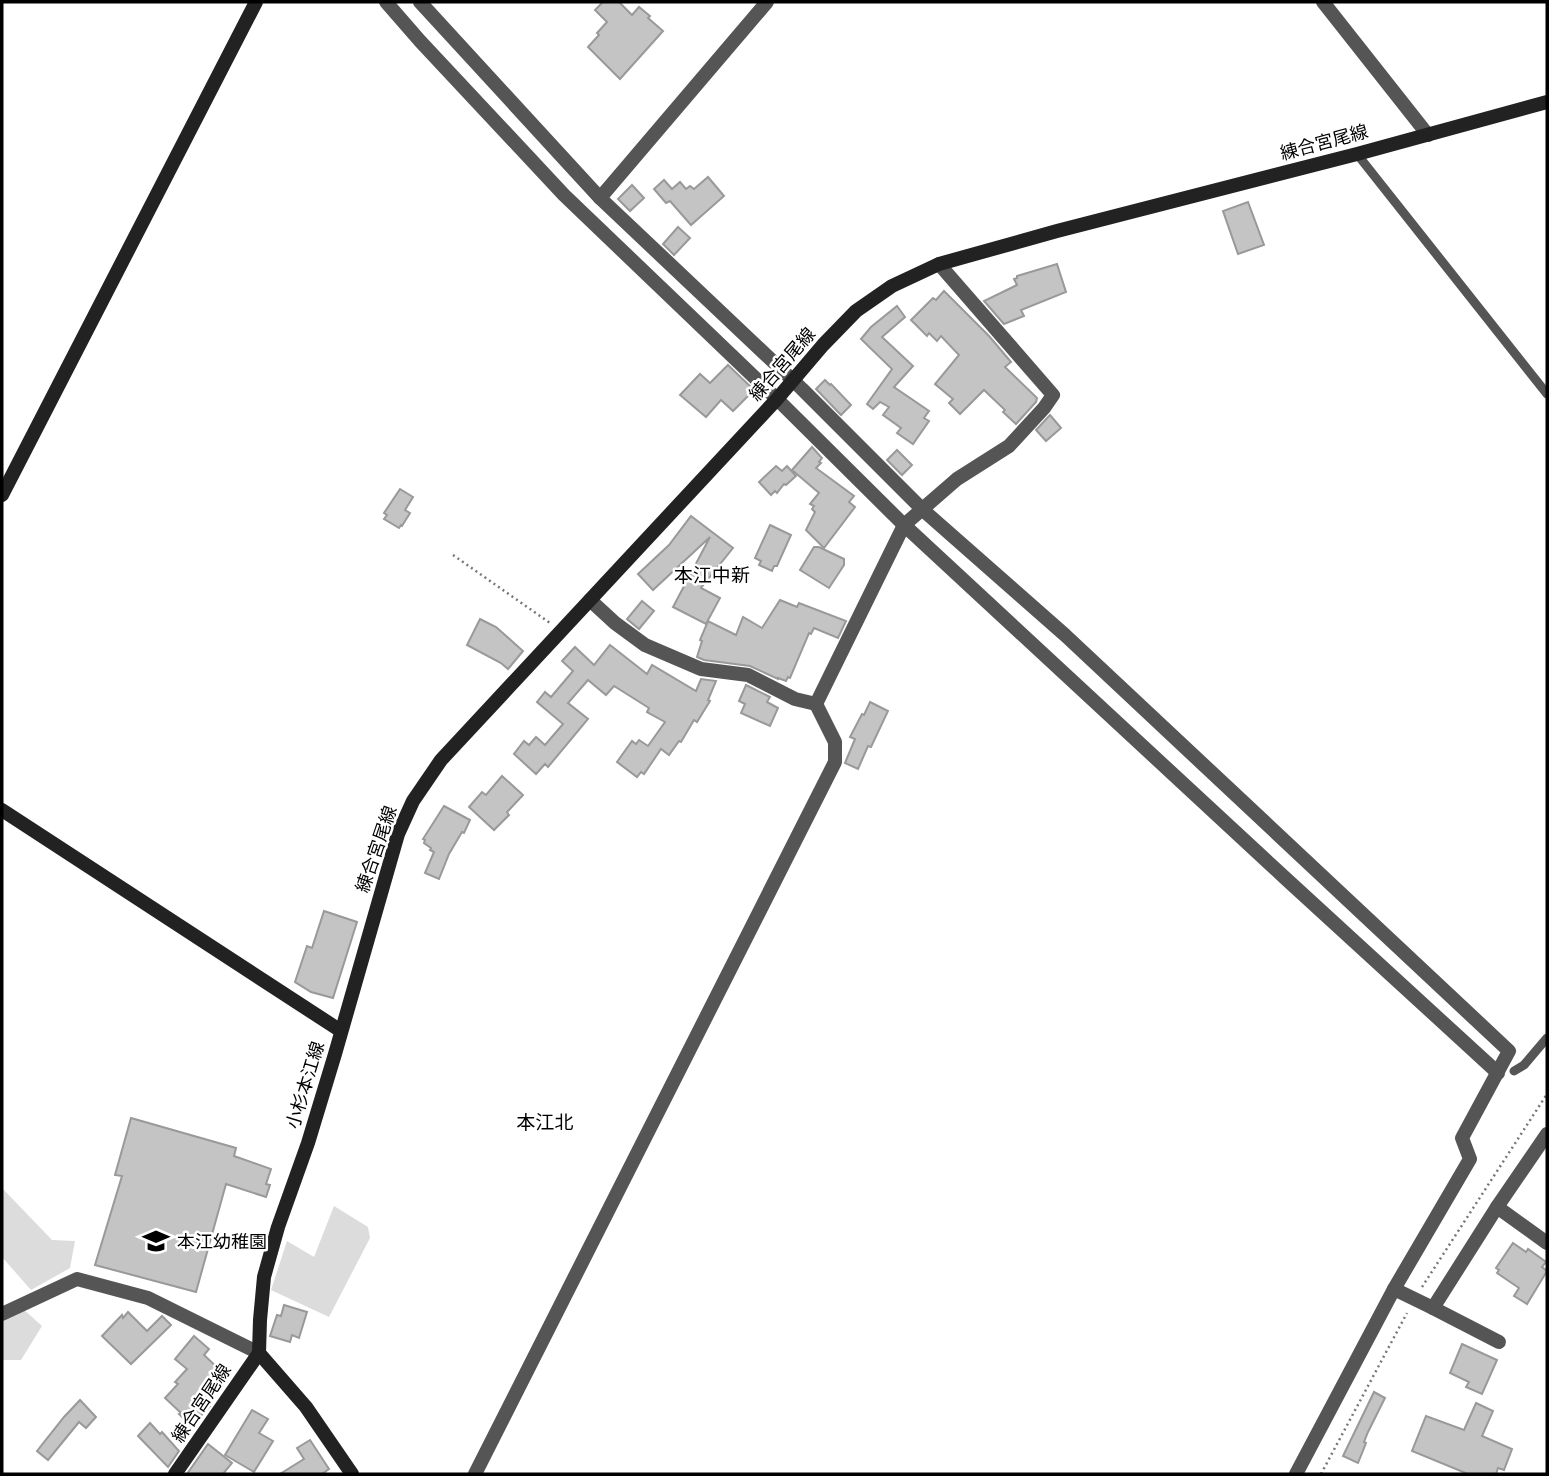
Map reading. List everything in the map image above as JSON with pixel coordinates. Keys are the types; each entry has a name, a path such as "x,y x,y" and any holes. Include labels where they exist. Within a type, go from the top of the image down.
{"main road":[{"path":"2,495 256,2"},
{"name":"練合宮尾線","path":"341,1031 398,834 413,801 441,760 856,311 892,286 939,264 1547,102"},
{"name":"小杉本江線","path":"2,810 341,1031 264,1277 259,1353"},
{"path":"259,1353 306,1406 352,1474"},
{"name":"練合宮尾線","path":"175,1474 259,1353"}],"street":[{"path":"386,2 564,195 904,525 1499,1073"},
{"path":"420,2 600,198 792,380 923,510 1065,635 1509,1051 1462,1138 1471,1159 1394,1289 1296,1474"},
{"path":"600,198 767,2"},
{"path":"1323,2 1428,135"},
{"path":"816,704 904,525 957,479 1009,446 1053,395 939,264"},
{"path":"590,600 645,645 701,669 748,675 795,699 816,704"},
{"path":"475,1474 835,762 835,743 816,704"},
{"path":"1433,1308 1547,1134"},
{"path":"1497,1208 1547,1243"},
{"path":"2,1314 77,1279 148,1298 259,1353"},
{"path":"1394,1289 1499,1342"}],"lane":[{"path":"1357,154 1547,394"},
{"path":"1514,1071 1524,1065 1547,1038"}],"path":[{"path":"453,555 561,631"},
{"path":"1420,1291 1547,1094"},
{"path":"1321,1474 1410,1307"}],"shaded area":[{"path":"2,1188 52,1240 75,1241 70,1268 31,1290 2,1257"},
{"path":"334,1206 368,1227 370,1238 329,1317 271,1290 287,1241 314,1257"},
{"path":"22,1308 42,1326 21,1360 2,1360 2,1322"}],"building":[{"path":"603,2 619,2 632,15 639,7 663,31 620,79 588,47 607,22 595,10"},
{"path":"708,177 724,196 691,225 670,201 666,203 654,189 664,180 672,189 680,182 686,189 690,186 694,189"},
{"path":"632,185 644,198 630,211 618,199"},
{"path":"1248,202 1264,245 1238,254 1223,211"},
{"path":"678,227 690,238 674,255 663,244"},
{"path":"1057,264 1066,292 1021,310 1024,316 1004,324 984,301 1017,285 1014,279 1017,276"},
{"path":"944,291 989,336 1011,362 1005,367 1037,398 1016,424 984,390 960,414 949,403 953,399 935,384 959,355 941,336 937,341 929,333 927,336 911,320"},
{"path":"897,306 905,317 882,337 913,366 894,387 929,411 924,418 929,421 913,444 897,433 901,428 883,415 889,407 880,402 873,409 867,404 892,369 861,339"},
{"path":"728,365 754,390 733,411 721,400 706,417 680,395 700,374 710,383"},
{"path":"825,380 851,405 841,415 816,389"},
{"path":"1050,415 1061,428 1046,441 1036,430"},
{"path":"812,447 822,458 816,468 854,496 849,502 855,507 824,548 806,530 815,512 812,509 814,506 810,504 819,493 792,470"},
{"path":"897,450 912,465 902,475 887,460"},
{"path":"776,466 782,471 787,466 796,476 771,495 759,482"},
{"path":"400,489 413,497 405,510 410,513 399,528 384,519 387,515 384,513"},
{"path":"691,516 733,548 701,588 720,598 706,624 673,607 710,537 653,590 638,574 669,545"},
{"path":"770,525 791,535 772,571 759,565 761,561 755,558"},
{"path":"814,547 844,559 844,565 829,588 800,570"},
{"path":"780,600 797,607 799,603 846,621 838,638 814,628 811,634 809,633 790,678 786,681 750,666 697,657 708,621 736,635 743,617 762,628"},
{"path":"642,601 654,611 639,629 627,619"},
{"path":"480,619 496,627 523,651 508,669 467,645"},
{"path":"610,645 647,674 652,665 696,691 701,679 716,681 708,700 710,701 697,722 694,720 681,742 679,741 669,755 661,749 644,774 641,772 637,777 617,762 632,741 636,744 639,740 648,746 665,722 647,712 649,708 614,686 606,695 588,680 568,703 588,719 548,767 545,764 536,774 514,754 524,741 529,745 536,737 545,745 563,724 537,702 545,692 551,697 573,671 562,661 575,647 594,665"},
{"path":"746,685 770,697 767,702 778,708 770,726 741,713 745,704 739,701"},
{"path":"870,702 888,711 858,769 845,763 855,739 850,737"},
{"path":"502,776 523,795 494,830 469,807 482,792 486,795"},
{"path":"444,806 470,820 449,854 439,879 425,873 434,852 423,839"},
{"path":"324,911 357,922 333,998 311,992 295,982 307,946 312,948"},
{"path":"131,1118 236,1148 234,1156 271,1169 266,1184 270,1185 266,1197 226,1184 196,1292 95,1265 122,1176 115,1175"},
{"path":"1513,1243 1526,1252 1528,1249 1546,1262 1542,1267 1547,1271 1527,1304 1514,1296 1519,1288 1497,1273 1499,1270 1496,1268"},
{"path":"284,1305 307,1312 299,1338 292,1335 290,1342 270,1336 277,1315 281,1316"},
{"path":"128,1312 147,1331 162,1316 171,1325 131,1364 102,1336"},
{"path":"194,1336 209,1349 204,1355 221,1371 205,1389 213,1397 207,1403 210,1406 190,1425 165,1398 187,1369 175,1359"},
{"path":"1462,1344 1497,1360 1482,1394 1466,1387 1469,1382 1450,1373"},
{"path":"1374,1392 1385,1398 1368,1432 1358,1463 1343,1456"},
{"path":"80,1400 96,1417 86,1428 79,1422 48,1460 37,1451"},
{"path":"1476,1403 1493,1411 1482,1436 1512,1449 1504,1470 1498,1468 1496,1474 1468,1474 1412,1451 1426,1416 1464,1430"},
{"path":"252,1410 268,1419 259,1433 273,1441 254,1472 225,1455"},
{"path":"150,1423 179,1451 168,1467 138,1436"},
{"path":"310,1440 329,1469 322,1474 280,1474 304,1459 297,1448"},
{"path":"208,1444 232,1463 223,1474 187,1474"}],"place":[{"name":"本江幼稚園","path":"156,1241"}],"district":[{"name":"本江中新","path":"712,575"},
{"name":"本江北","path":"545,1122"}]}
